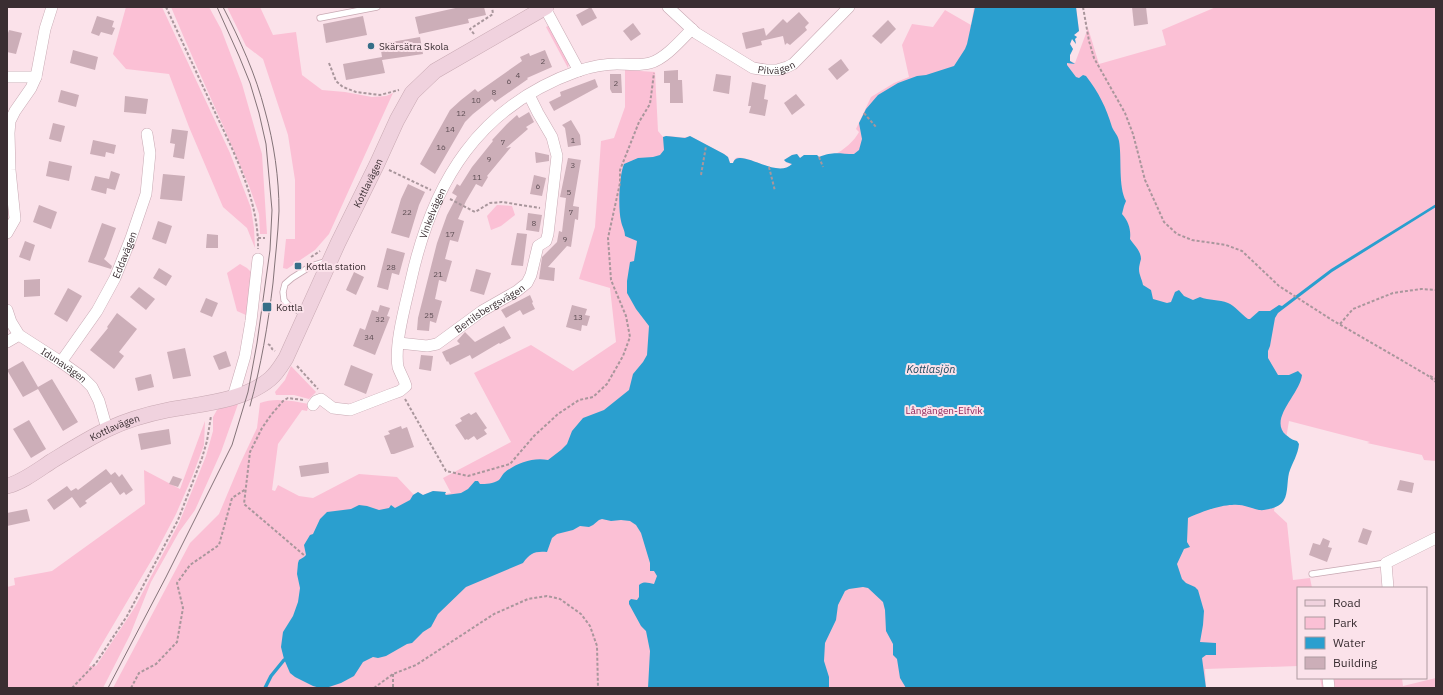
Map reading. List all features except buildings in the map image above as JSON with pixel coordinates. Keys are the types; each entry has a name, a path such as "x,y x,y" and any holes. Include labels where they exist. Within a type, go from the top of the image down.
{"street":[{"path":"7,233 15,219 10,170 10,121 31,88 36,77 45,29 52,7"},
{"path":"546,7 578,71 602,65 651,63 673,48 692,29"},
{"name":"Kottlavägen","path":"7,486 28,476 107,429 148,414 233,397 255,389 270,379 278,371 286,358 331,259 378,164 397,120 412,93 435,71 546,7"},
{"name":"Pilvägen","path":"668,7 692,29 753,68 766,70 777,70 793,64 849,7"},
{"name":"Vinkelvägen","path":"400,391 406,386 398,365 397,354 403,316 414,265 426,225 443,185 462,155 480,134 507,109 543,86 578,71"},
{"path":"7,78 36,77"},
{"name":"Bertilsbergsvägen","path":"399,344 427,346 437,344 482,311 517,291 527,283 531,275 538,246 546,241 548,234 557,156 552,136 529,95"},
{"name":"Eddavägen","path":"61,362 97,311 115,278 131,238 146,194 150,153 147,134"},
{"path":"233,397 245,356 252,314 258,259"},
{"name":"Idunavägen","path":"7,310 11,322 19,335 61,362 82,377 92,387 100,401 107,429"},
{"path":"7,342 19,335"},
{"path":"318,402 338,409 350,410 400,391"},
{"path":"1388,587 1386,563 1436,538"}],"lane":[{"path":"320,18 377,7"},
{"path":"306,315 288,305 284,300 285,284 311,266 331,259"},
{"path":"1312,574 1386,563"}],"path":[{"path":"166,7 234,154 251,199 258,238 258,259"},
{"path":"474,35 470,28 493,14 492,7"},
{"path":"1084,7 1088,41 1094,58 1125,113 1133,134 1145,180 1164,222 1177,234 1192,240 1226,245 1242,250 1278,286 1332,320 1436,379"},
{"path":"400,391 446,471 468,476 510,464 534,436 558,414 579,400 593,397 607,384 623,356 630,337 626,316 612,280 608,238 618,191 620,170 639,122 650,104 656,61"},
{"path":"329,64 336,81 343,87 356,92 380,95 400,89"},
{"path":"864,113 876,127"},
{"path":"701,175 706,146"},
{"path":"819,157 823,167"},
{"path":"378,164 475,212 490,203 502,202 551,210"},
{"path":"769,167 775,191"},
{"path":"258,238 265,238"},
{"path":"1339,324 1353,309 1393,293 1420,289 1436,290"},
{"path":"268,344 277,353 292,360 321,393 318,402 288,398 283,401 271,415 262,428 250,452 244,504 305,556"},
{"path":"1427,375 1436,382"},
{"path":"72,688 96,663 127,616 178,520 196,476 207,441 211,413 209,403"},
{"path":"131,688 139,673 156,664 177,642 183,608 177,584 190,565 219,545 232,498 246,489"},
{"path":"374,688 393,674 416,665 494,614 528,599 547,596 560,599 581,614 590,626 597,646 598,688"},
{"path":"393,674 393,688"}],"green space":[{"path":"126,7 162,7 230,153 251,208 255,248 247,228 223,207 189,127 169,74 126,69 113,54"},
{"path":"171,7 209,7 221,29 242,84 262,154 267,234 260,234 259,214 249,186"},
{"path":"227,7 260,7 273,35 296,32 302,75 322,90 345,92 372,97 386,96 393,93 329,234 315,250 287,269 283,268 286,239 295,239 295,180 288,135 263,59 246,46"},
{"name":"Kottlasjön","path":"974,7 1076,7 1079,31 1074,35 1077,37 1075,39 1076,44 1072,39 1070,45 1073,49 1070,55 1070,61 1075,63 1088,28 1099,64 1166,45 1162,30 1216,7 1436,7 1436,461 1424,460 1422,455 1367,443 1370,442 1289,421 1274,511 1287,523 1293,580 1310,578 1312,587 1297,587 1297,666 1205,669 1206,688 113,688 190,543 219,514 257,428 260,403 278,400 309,404 307,411 302,410 278,444 272,490 275,491 278,485 299,496 313,498 359,474 397,477 414,495 418,492 423,495 433,491 446,492 445,494 451,493 443,478 511,442 474,373 531,345 573,371 616,342 610,288 579,279 595,227 601,141 614,138 625,107 625,70 655,72 658,131 663,137 690,136 724,154 728,157 730,163 733,163 734,159 736,158 740,158 751,160 776,169 783,169 792,165 784,160 792,155 797,154 800,158 804,155 817,155 819,157 835,154 852,142 859,132 856,129 871,97 894,83 909,77 902,45 912,24 933,27 945,10 971,25"},
{"path":"550,25 569,63 568,68 546,27"},
{"path":"497,205 512,206 515,215 501,226 491,230 487,216"},
{"path":"240,264 251,272 248,316 237,311 227,273"},
{"path":"291,366 316,392 309,399 294,395 276,395 275,392 285,380"},
{"path":"238,404 221,452 195,510 179,532 151,582 130,635 103,688 7,688 7,587 15,585 14,578 52,571 145,504 144,470 180,489 205,421 204,445 176,514 154,556 89,666 96,666 135,607 179,523 206,456 213,431 213,417 217,410 222,407"},
{"path":"1436,678 1436,688 1322,688 1320,679 1402,679 1403,686"}],"water":[{"name":"Kottlasjön","path":"975,7 1076,7 1079,31 1074,35 1077,37 1075,39 1076,44 1072,39 1070,44 1073,49 1070,55 1070,61 1075,64 1067,63 1067,65 1076,77 1079,78 1083,75 1086,76 1091,82 1102,100 1112,127 1117,135 1120,148 1122,188 1126,201 1122,214 1129,226 1130,239 1141,256 1139,271 1143,285 1151,290 1153,299 1167,303 1171,302 1175,292 1179,290 1184,296 1193,300 1200,297 1228,303 1250,319 1259,311 1270,311 1279,305 1282,306 1331,269 1436,204 1436,207 1332,272 1278,313 1275,318 1268,351 1268,358 1278,375 1289,375 1298,371 1302,375 1296,390 1286,406 1281,422 1281,429 1286,435 1297,441 1299,444 1289,473 1285,497 1280,505 1269,509 1259,510 1240,505 1227,505 1188,518 1187,542 1190,547 1184,549 1177,564 1182,579 1198,590 1204,611 1200,642 1216,643 1216,655 1206,655 1202,658 1206,688 906,688 900,678 897,659 893,655 893,644 886,631 883,602 868,588 863,587 845,591 838,605 836,620 825,643 824,661 829,677 829,688 648,688 650,651 646,631 641,626 629,604 629,601 631,599 637,600 639,597 639,585 644,583 654,584 657,576 654,571 650,571 650,563 641,533 636,525 630,521 611,521 602,519 589,527 580,526 573,530 557,534 552,538 547,552 533,553 523,563 466,587 438,614 431,627 423,632 412,643 407,644 386,656 378,658 373,657 363,662 354,676 341,683 326,688 320,688 295,677 290,673 281,647 283,632 293,616 298,602 300,588 297,574 298,563 299,560 306,555 304,545 310,535 313,534 320,519 327,512 351,509 359,505 379,510 389,508 391,505 395,508 410,500 413,495 418,492 423,495 433,491 446,492 446,495 461,493 468,489 475,481 478,481 480,484 487,484 499,480 509,469 519,464 536,459 548,460 567,444 572,431 583,418 604,410 629,390 633,374 647,355 649,326 636,309 627,293 630,262 634,261 637,241 625,236 621,221 620,192 622,169 624,164 638,158 660,155 664,150 663,137 666,136 685,138 690,136 724,154 728,157 730,163 742,158 777,168 785,168 792,164 784,160 797,154 800,158 804,155 817,155 819,157 833,153 854,154 859,150 862,139 859,123 866,109 878,95 898,83 954,66 967,44"}],"waterway":[{"path":"265,688 271,676 284,660"}],"tram line":[{"path":"108,688 166,577 232,445 248,392 257,343 270,250 272,210 266,144 250,83 217,7"},
{"path":"223,7 247,58 257,84 268,123 278,186 279,220 271,299 261,361 250,406"}],"place":[{"name":"Skärsätra Skola","path":"371,46"},
{"name":"Kottla station","path":"298,266"},
{"name":"Kottla","path":"267,307"}],"park label":[{"name":"Långängen-Elfvik","path":"944,410"}]}
